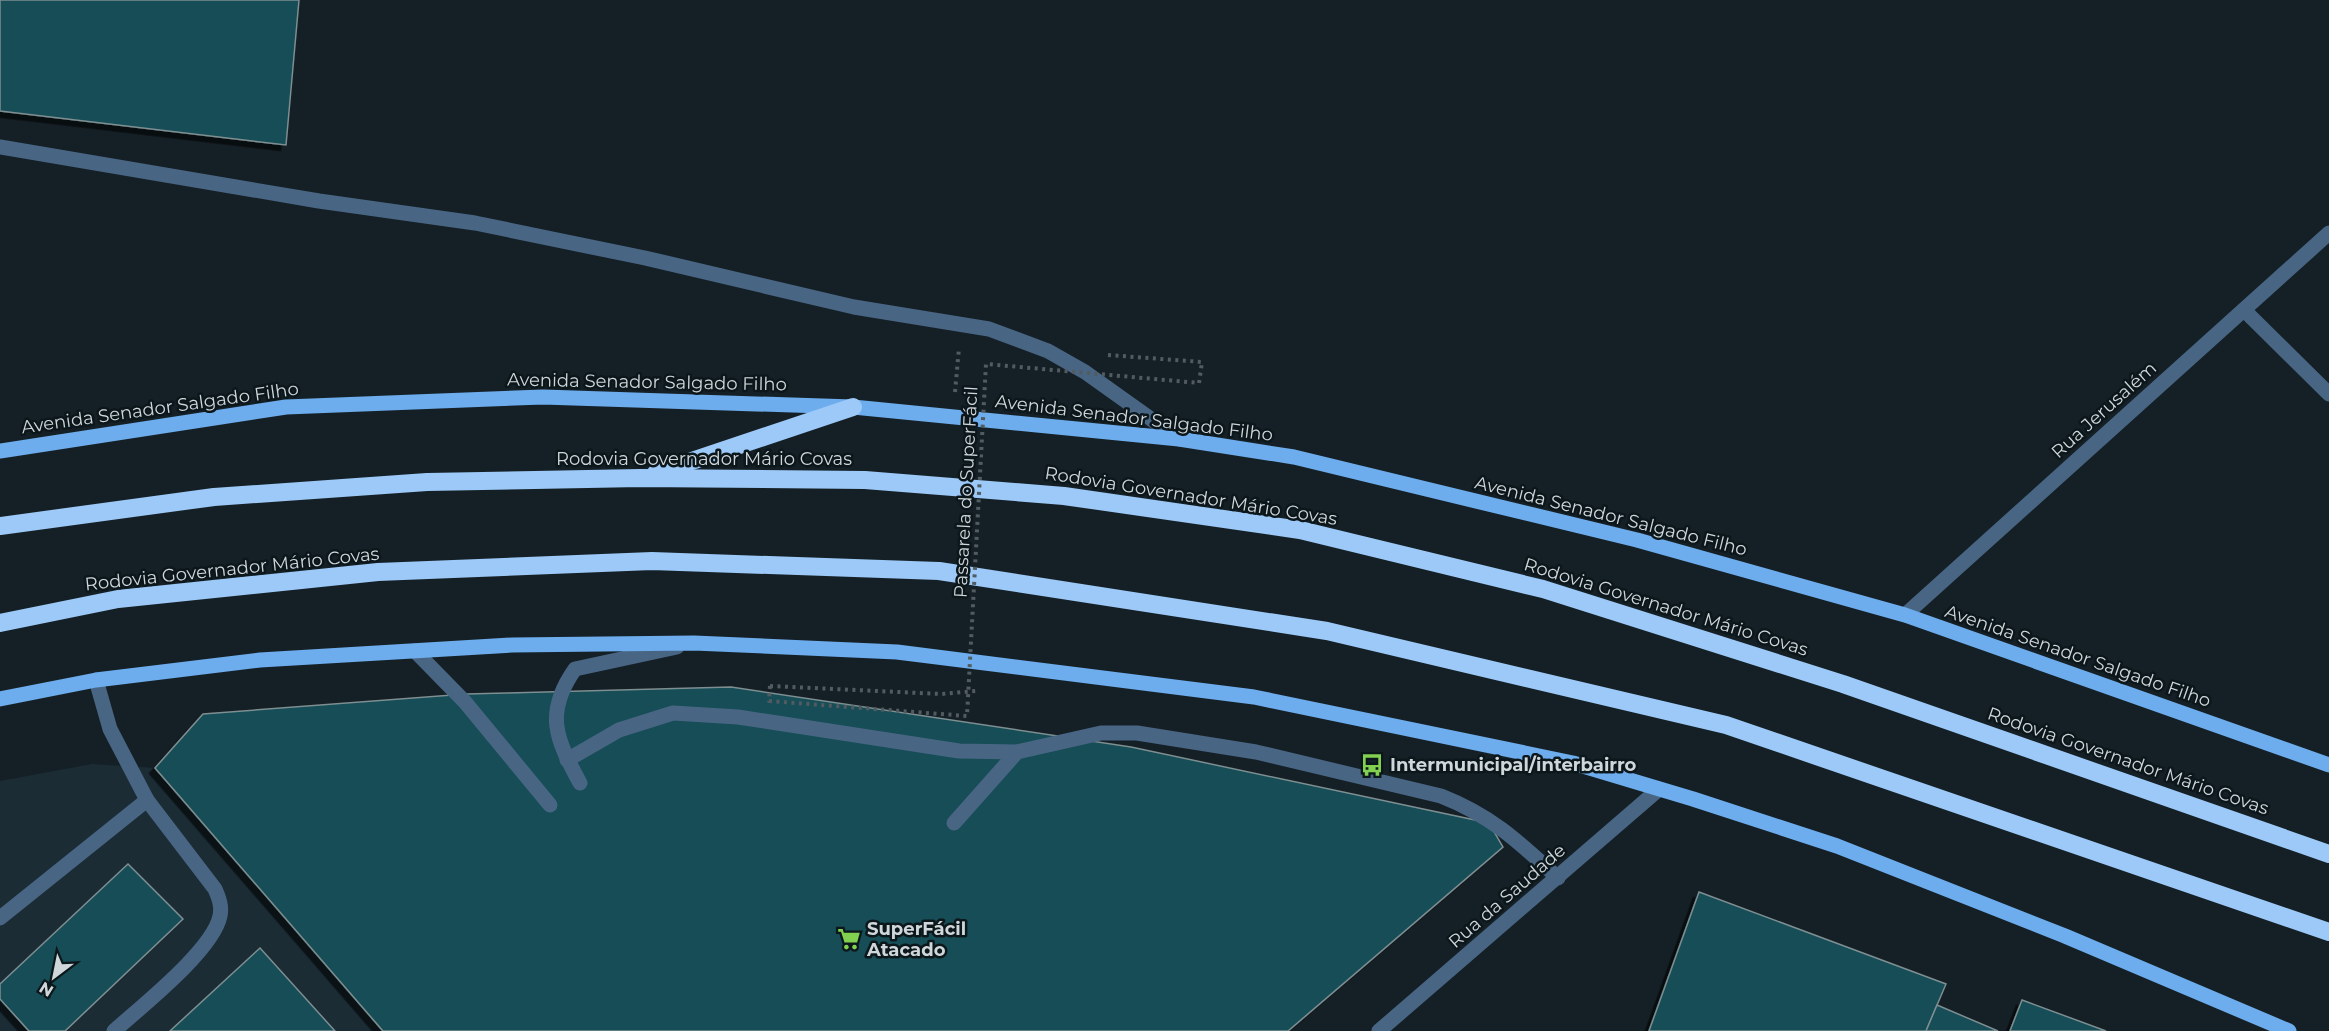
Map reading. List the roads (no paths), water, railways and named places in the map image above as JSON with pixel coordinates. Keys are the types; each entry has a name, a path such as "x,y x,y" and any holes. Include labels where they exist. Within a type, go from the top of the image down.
{"highway":[{"path":"640,478 853,406"},
{"name":"Rodovia Governador Mário Covas","path":"0,526 238,496 427,482 640,478 876,480 1064,496 1300,530 1543,589 1843,684 2329,854"},
{"name":"Rodovia Governador Mário Covas","path":"0,623 118,599 378,572 652,561 939,571 1327,632 1726,725 2329,932"}],"main road":[{"name":"Avenida Senador Salgado Filho","path":"0,451 286,407 543,397 853,406 1179,439 1294,457 1637,540 1905,615 2329,765"},
{"path":"0,699 96,680 260,660 512,645 694,643 897,652 1254,697 1573,763 1837,846 2065,936 2289,1031"}],"street":[{"path":"0,147 319,201 475,223 645,258 854,307 989,329 1048,351 1085,372 1179,439"},
{"name":"Rua Jerusalém","path":"1905,615 2329,233"},
{"path":"2244,309 2329,394"},
{"path":"580,783 567,760 557,729 558,698 575,669 694,643"},
{"path":"415,651 465,702 550,805"},
{"path":"96,680 110,729 147,800 215,889 220,903 220,916 212,935 195,956 114,1031"},
{"path":"567,760 619,730 673,713 738,717 959,751 1017,752 1101,733 1137,733 1256,752 1440,796 1463,805 1506,830 1558,878"},
{"path":"954,823 1017,752"},
{"name":"Rua da Saudade","path":"1379,1031 1659,789"},
{"path":"0,918 147,800"}],"place":[{"name":"Intermunicipal/interbairro","path":"1372,765"},
{"name":"SuperFácil Atacado","path":"849,939"}]}
